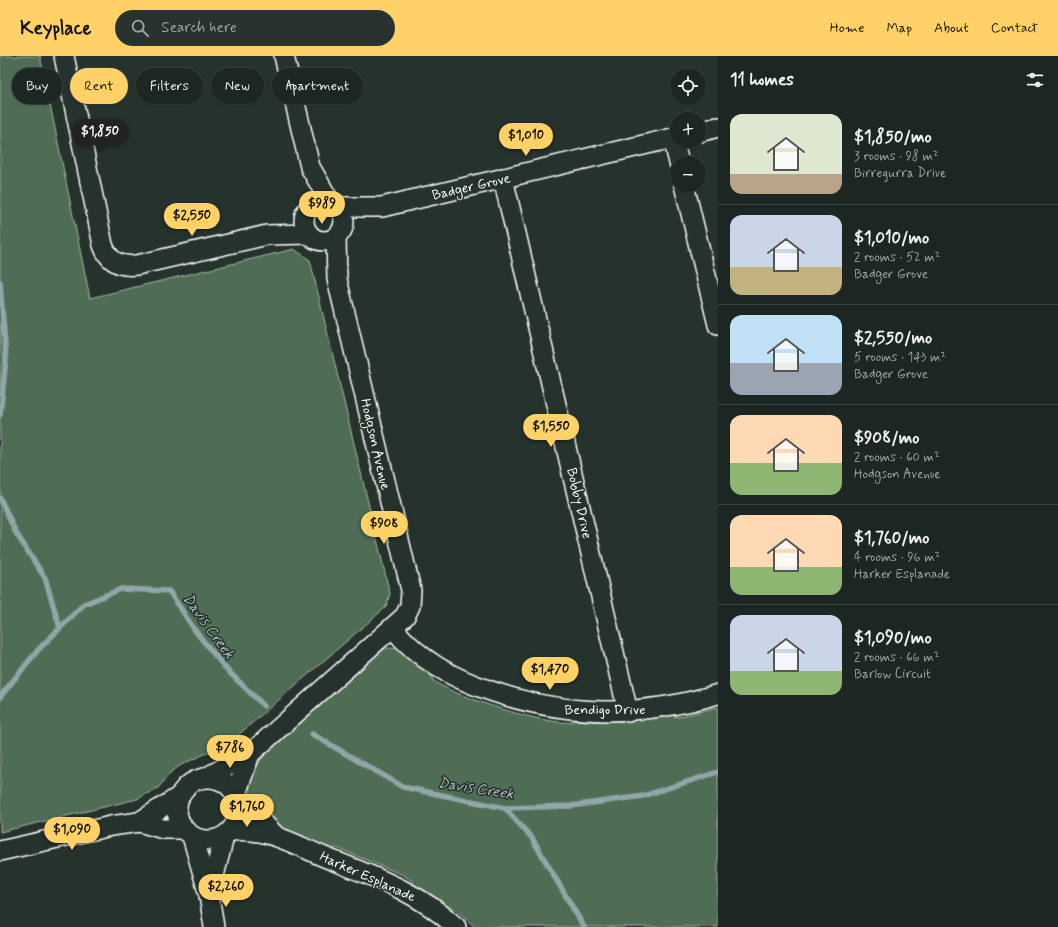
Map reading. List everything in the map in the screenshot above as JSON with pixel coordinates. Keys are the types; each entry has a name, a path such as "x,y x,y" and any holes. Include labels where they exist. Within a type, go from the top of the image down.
{"street":[{"path":"64,56 103,246 106,252 116,263 122,266 137,265 267,235 311,236 325,241 339,232 343,217 310,167"},
{"path":"284,56 310,167 307,210 304,224 311,236"},
{"path":"706,130 718,127"},
{"name":"Badger Grove","path":"334,204 382,206 670,139"},
{"name":"Bobby Drive","path":"503,178 628,712"},
{"path":"686,192 718,325"},
{"path":"267,235 318,202 334,204"},
{"name":"Badger Grove","path":"339,232 382,206"},
{"name":"Hodgson Avenue","path":"207,778 250,754 393,628 409,610 412,599 337,279 339,232"},
{"name":"Hodgson Avenue","path":"311,236 337,279"},
{"name":"Bendigo Drive","path":"393,628 414,651 434,666 477,686 518,700 542,706 587,711 628,712 668,707 718,694"},
{"name":"Hodgson Avenue","path":"238,797 250,754"},
{"path":"0,851 111,826 138,822 180,796 190,784 207,778 224,782 238,797 239,815 228,834 209,895"},
{"path":"180,796 178,815 188,833 209,895 214,927"},
{"name":"Harker Esplanade","path":"238,797 274,834"},
{"path":"138,822 163,829 188,833 209,840 228,834"},
{"name":"Harker Esplanade","path":"228,834 246,829 274,834 395,886 433,908 456,927"}],"green space":[{"path":"0,56 40,56 42,68 12,68 12,104 50,104 90,298 294,249 310,260 390,594 386,607 237,736 213,750 181,765 171,772 158,788 137,799 0,832"},
{"path":"386,648 397,649 409,654 428,670 434,681 444,687 479,702 522,715 542,719 559,722 571,722 579,717 669,714 678,717 718,707 718,927 475,927 455,909 442,906 418,890 412,881 403,875 337,848 324,849 289,833 279,826 252,800 248,789 249,780 264,754 274,743 377,652"}],"waterway":[{"path":"0,282 6,359 0,415"},
{"path":"0,498 16,533 45,578 60,628"},
{"name":"Davis Creek","path":"0,697 38,650 84,604 121,589 169,591 196,632 227,670 264,706"},
{"name":"Davis Creek","path":"312,734 403,787 505,808 571,806 643,796 718,772"},
{"path":"505,808 532,838 584,927"}]}
